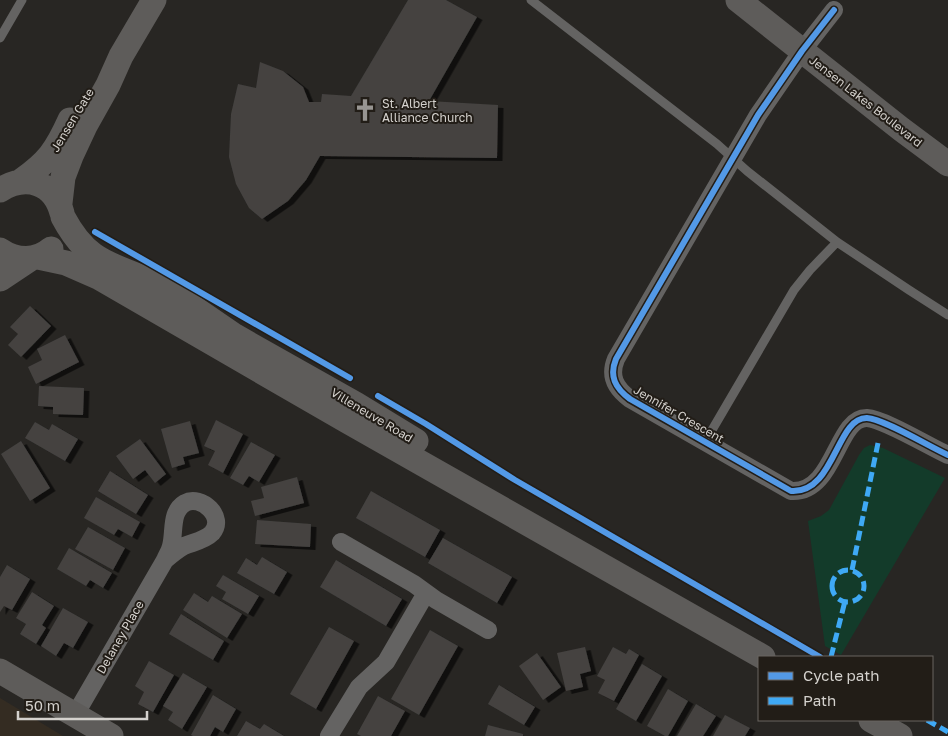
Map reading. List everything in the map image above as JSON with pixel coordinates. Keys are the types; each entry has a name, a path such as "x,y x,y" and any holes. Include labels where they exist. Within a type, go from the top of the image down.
{"main road":[{"name":"Jensen Gate","path":"0,279 47,252 60,237 63,227 63,177 71,156 121,56 154,0"},
{"name":"Jensen Lakes Boulevard","path":"738,0 948,164"},
{"name":"Jensen Gate","path":"8,185 42,166 51,156 91,88 121,56"},
{"name":"Villeneuve Road","path":"8,185 33,182 44,186 53,194 72,233 93,256 108,265 172,292 235,336 358,406 476,478 583,544 686,612"},
{"name":"Villeneuve Road","path":"0,250 19,259 34,258 66,262 104,281 762,656"},
{"path":"0,671 111,736"},
{"path":"874,721 900,736"}],"street":[{"name":"Jennifer Crescent","path":"834,10 772,93 732,158 616,359 612,373 613,379 617,388 623,394 784,488 799,492 812,487 816,483 852,425 863,419 881,422 948,455"},
{"path":"341,542 488,630"},
{"name":"Delaney Place","path":"75,715 165,560"},
{"path":"330,735 359,686 378,671 389,657 426,593"}],"lane":[{"path":"0,38 22,0"},
{"path":"531,0 838,242 948,315"},
{"path":"705,442 790,296 810,270 838,242"}],"shaded area":[{"path":"0,698 63,736 0,736"}],"green space":[{"path":"870,445 883,448 945,478 841,655 825,646 808,521 821,516 829,510 859,455 864,448"}],"building":[{"name":"St. Albert Alliance Church","path":"408,0 446,0 477,17 429,101 498,105 497,158 320,156 306,180 288,201 262,219 249,208 236,184 229,157 231,114 238,84 256,88 260,62 283,71 303,87 309,102 321,102 322,94 351,96"},
{"path":"30,306 51,326 21,357 8,345 18,334 10,327"},
{"path":"65,335 79,362 36,384 28,367 42,360 37,349"},
{"path":"39,386 84,388 83,415 53,414 53,407 38,406"},
{"path":"216,420 243,434 223,473 208,465 215,451 204,446"},
{"path":"190,421 199,453 183,457 185,464 172,468 161,429"},
{"path":"35,422 49,430 52,424 78,439 65,461 25,438"},
{"path":"140,439 166,474 155,483 145,470 133,479 116,456"},
{"path":"21,441 50,488 30,501 1,454"},
{"path":"251,442 275,455 259,482 249,476 243,485 230,478"},
{"path":"110,471 148,495 136,514 98,491"},
{"path":"297,477 304,503 255,516 251,501 264,498 261,487"},
{"path":"371,491 440,530 425,557 356,518"},
{"path":"96,497 140,522 132,537 118,529 114,535 84,518"},
{"path":"257,520 311,524 310,547 255,544"},
{"path":"88,527 125,548 113,570 75,549"},
{"path":"443,538 512,577 497,603 428,563"},
{"path":"69,548 112,573 103,588 90,580 86,586 57,569"},
{"path":"262,557 287,572 274,594 237,573 246,558 257,565"},
{"path":"336,560 402,599 386,626 320,587"},
{"path":"7,565 30,579 12,610 4,606 0,612 0,577"},
{"path":"223,575 259,596 248,614 222,599 226,592 216,586"},
{"path":"32,592 54,606 42,625 46,628 36,644 20,634 26,624 16,618"},
{"path":"194,593 208,602 212,596 242,614 227,638 183,610"},
{"path":"63,608 88,622 73,648 64,643 56,656 41,646"},
{"path":"181,614 224,641 213,660 169,634"},
{"path":"329,627 354,641 316,709 290,694"},
{"path":"430,630 458,646 419,715 391,699"},
{"path":"585,647 591,671 580,674 583,687 566,691 557,653"},
{"path":"613,647 626,654 629,649 639,655 614,701 598,693 605,680 597,676"},
{"path":"537,653 561,687 543,700 519,666"},
{"path":"149,661 174,675 153,712 138,704 144,692 135,686"},
{"path":"642,664 662,676 636,721 616,709"},
{"path":"183,673 207,687 182,729 168,720 173,712 163,706"},
{"path":"499,685 535,707 524,725 488,704"},
{"path":"668,689 688,701 668,736 665,736 647,726"},
{"path":"213,695 236,709 223,732 215,727 210,736 191,735"},
{"path":"378,696 405,711 391,736 361,736 357,734"},
{"path":"696,704 716,716 703,736 677,736"},
{"path":"725,715 750,728 745,736 713,736"},
{"path":"246,721 260,729 264,724 284,736 237,736"},
{"path":"488,725 523,734 523,736 485,736"}],"marked path":[{"path":"852,570 878,443"},
{"path":"848,570 859,575 864,586 859,597 848,602 837,597 832,586 837,575 848,570"},
{"path":"831,656 845,601"},
{"path":"929,721 948,732"}],"cycle path":[{"path":"834,10 802,51 758,115 616,359 613,376 617,386 630,399 791,491 806,489 817,481 826,469 848,429 857,421 867,418 895,428 948,455"},
{"path":"95,232 350,378"},
{"path":"378,396 515,480 818,656"}],"place":[{"name":"St. Albert Alliance Church","path":"365,110"}]}
